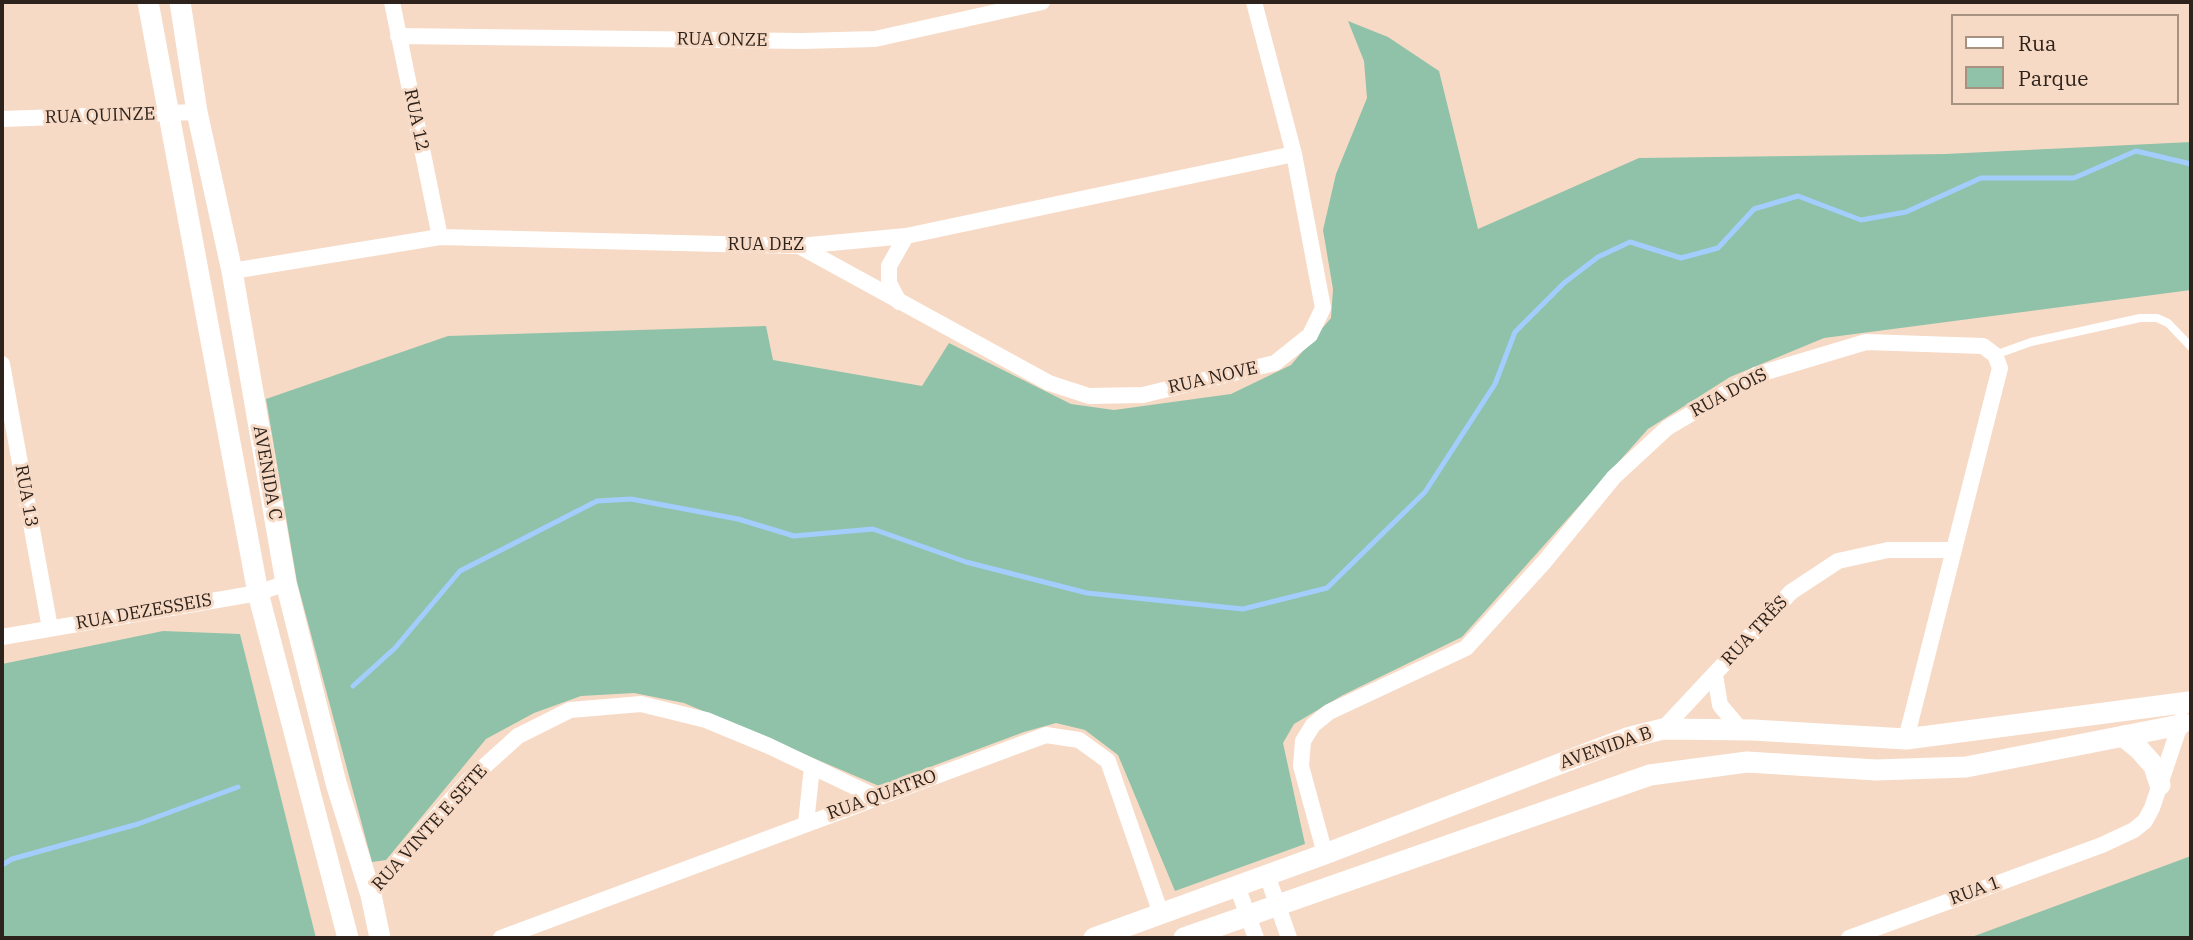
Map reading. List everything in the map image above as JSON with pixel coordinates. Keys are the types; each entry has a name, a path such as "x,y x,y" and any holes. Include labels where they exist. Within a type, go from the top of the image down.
{"street":[{"name":"AVENIDA C","path":"148,2 258,593 348,938"},
{"name":"AVENIDA C","path":"180,2 198,112 232,271 286,583 336,783 370,895 380,938"},
{"name":"RUA 12","path":"392,2 440,237"},
{"name":"RUA ONZE","path":"398,36 802,41 876,39 1042,2"},
{"name":"RUA NOVE","path":"800,246 1049,383 1089,396 1143,395 1275,363 1310,335 1323,308 1294,155 1254,2"},
{"name":"RUA QUINZE","path":"2,119 198,112"},
{"name":"RUA DEZ","path":"232,271 440,237 800,246 906,236 1294,155"},
{"path":"899,302 890,283 889,267 906,236"},
{"name":"RUA DOIS","path":"1325,854 1301,766 1303,741 1314,725 1329,712 1466,648 1545,561 1614,477 1667,428 1756,375 1866,342 1983,345 1995,355"},
{"path":"1906,739 2000,368 1995,355"},
{"name":"RUA 13","path":"2,364 50,628"},
{"name":"RUA TRÊS","path":"1663,729 1791,592 1838,561 1888,550 1954,550"},
{"name":"RUA DEZESSEIS","path":"2,637 258,593 286,583"},
{"name":"RUA TRÊS","path":"1715,675 1720,705 1741,730"},
{"name":"AVENIDA B","path":"1094,938 1325,854 1627,738 1663,729 1741,730 1906,739 2190,698"},
{"name":"RUA 1","path":"1849,938 2102,845 2134,830 2145,821 2190,698"},
{"name":"RUA VINTE E SETE","path":"370,895 467,782 518,736 570,710 641,704 706,719 876,797"},
{"path":"1184,938 1650,775 1747,762 1876,770 1966,767 2180,725"},
{"name":"RUA QUATRO","path":"501,938 1046,735 1079,740 1108,761 1161,914"},
{"path":"2123,736 2154,766 2160,785"},
{"path":"806,823 812,766"},
{"path":"1267,875 1289,938"},
{"path":"1237,886 1256,938"}],"lane":[{"path":"1995,355 2031,342 2140,318 2157,318 2168,323 2191,347"}],"green space":[{"path":"1348,21 1388,37 1439,71 1478,229 1639,158 1945,154 2191,142 2191,290 1824,338 1730,377 1648,429 1462,637 1343,695 1294,724 1283,743 1305,844 1175,891 1118,755 1085,730 1056,723 1024,732 879,786 684,703 634,693 581,696 534,713 486,739 386,860 372,862 297,582 266,399 448,336 766,326 773,360 922,386 949,343 1071,404 1114,410 1231,394 1291,365 1331,318 1333,289 1323,230 1336,174 1367,98 1364,61"},
{"path":"163,631 240,634 316,938 2,938 2,664"},
{"path":"2191,856 2191,938 1969,938"}],"waterway":[{"path":"353,686 395,648 460,571 597,501 631,499 738,519 794,536 873,529 966,562 1087,593 1243,609 1327,588 1425,492 1495,384 1515,332 1564,283 1598,257 1630,242 1681,258 1718,248 1754,209 1798,196 1861,220 1906,212 1981,178 2074,178 2136,151 2191,164"},
{"path":"2,865 12,859 138,824 238,787"}]}
